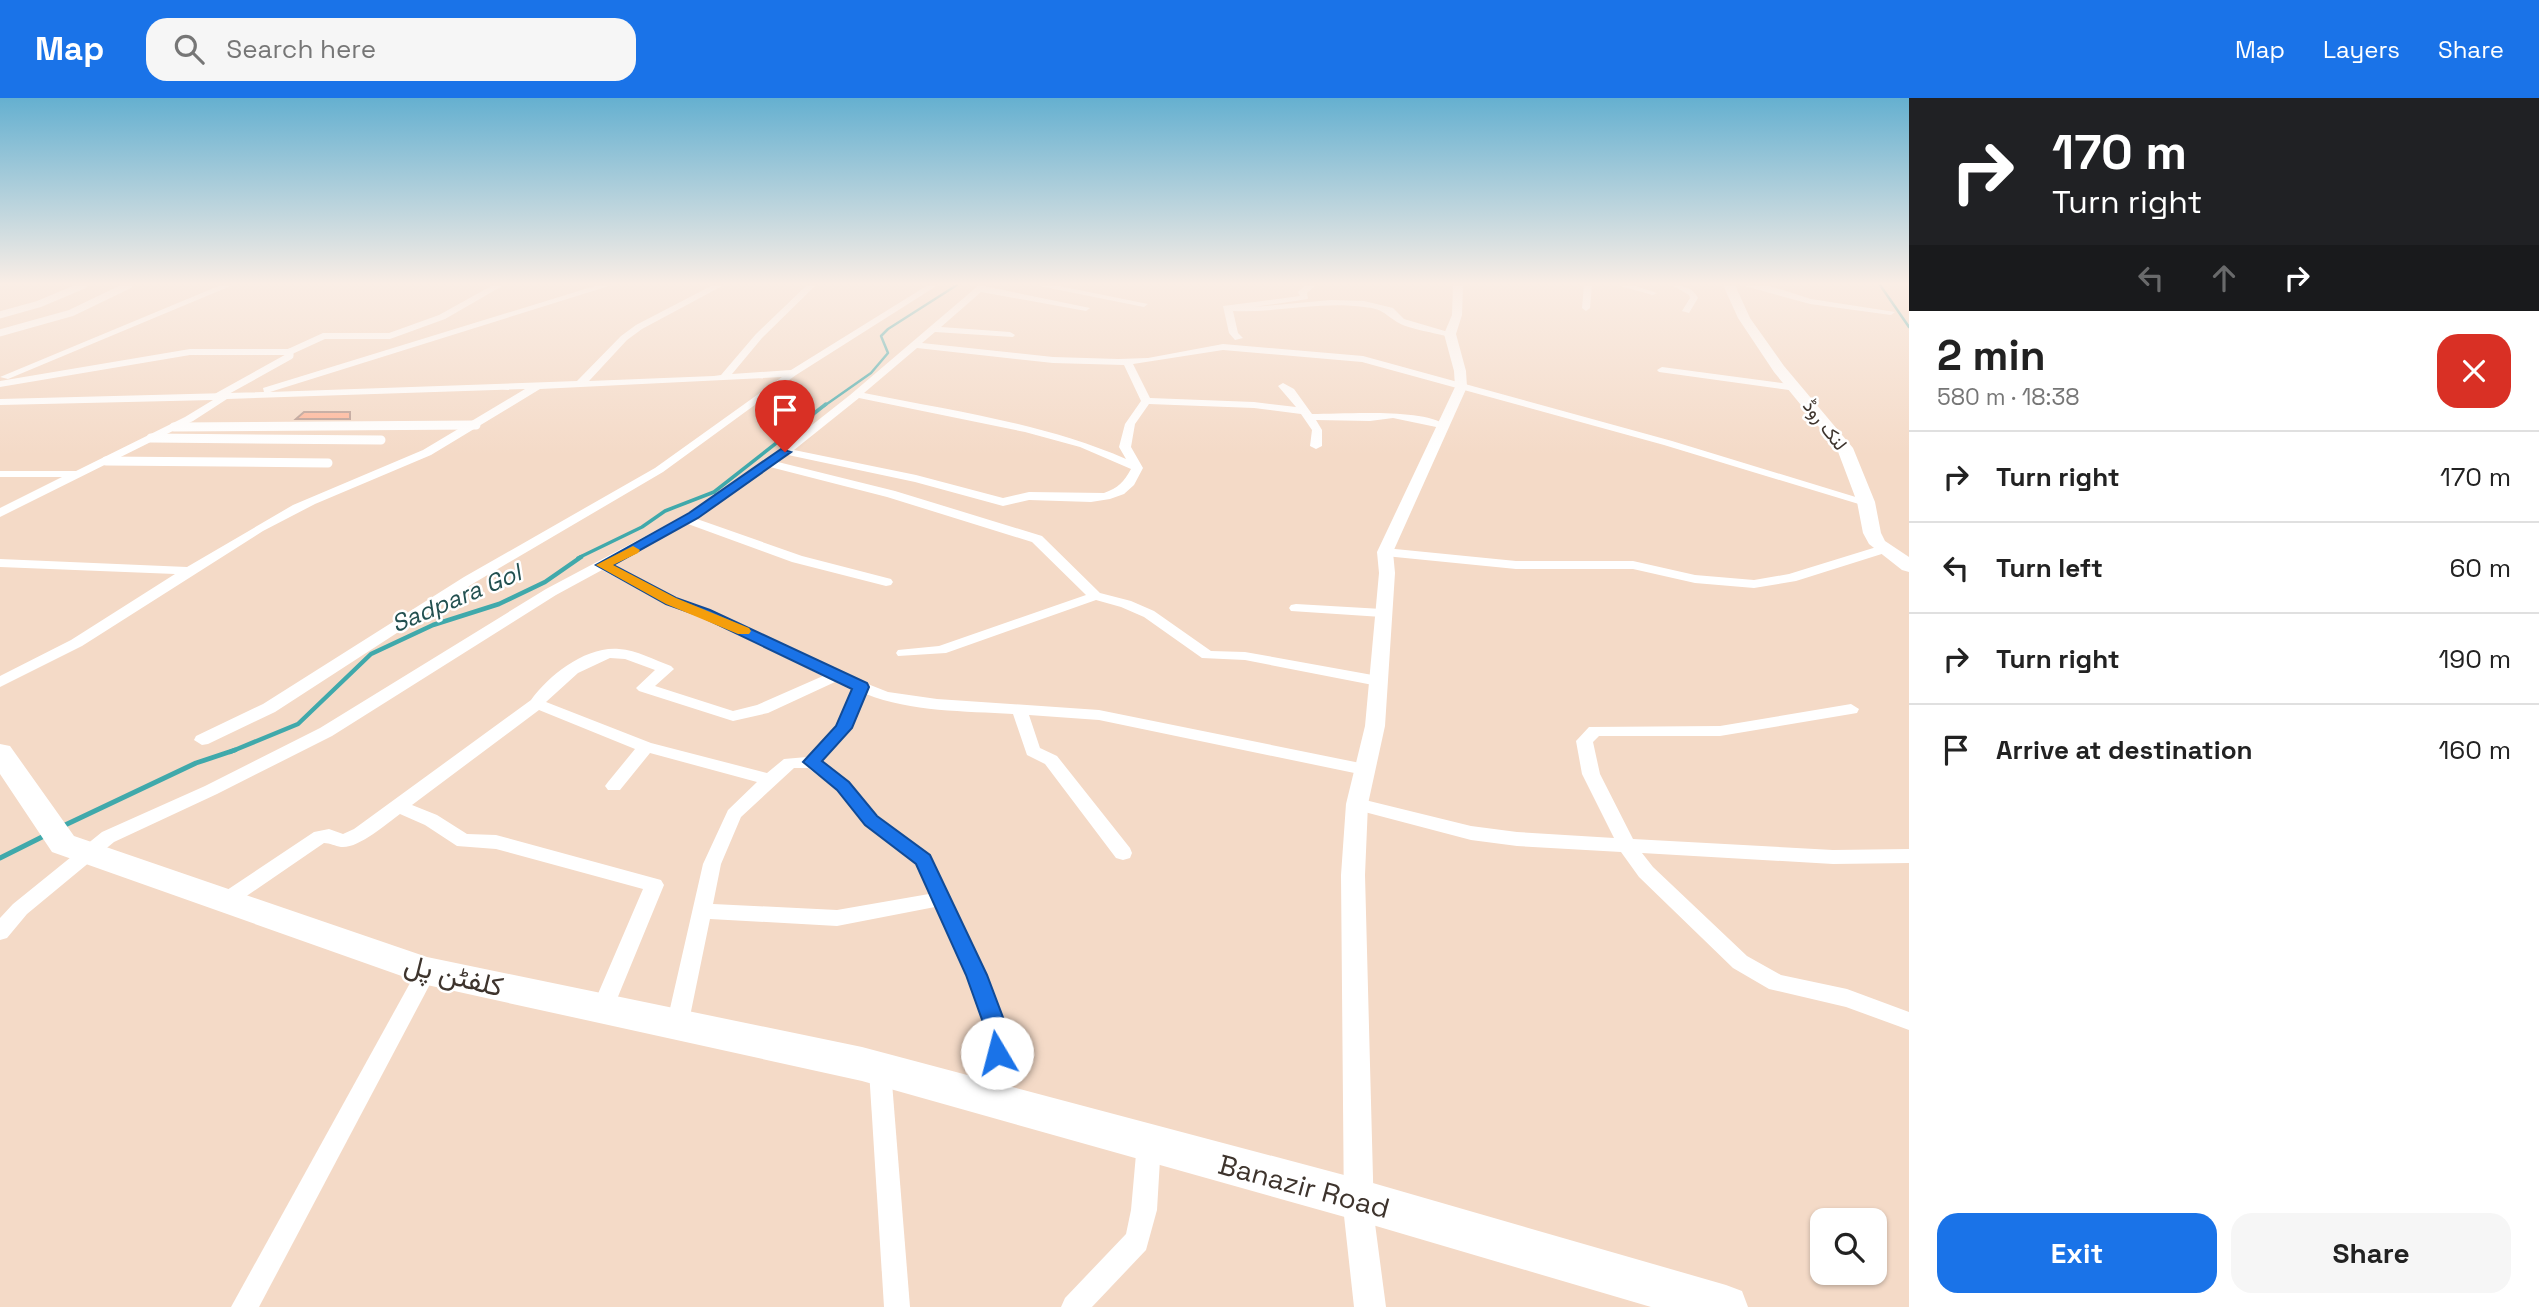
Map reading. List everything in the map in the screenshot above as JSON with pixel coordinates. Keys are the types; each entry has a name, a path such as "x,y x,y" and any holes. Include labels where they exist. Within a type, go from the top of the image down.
{"highway":[{"name":"کلفٹن پل","path":"0,753 63,844 427,971 880,1070"},
{"name":"Banazir Road","path":"880,1070 1359,1200 1726,1307"}],"main road":[{"name":"لنک روڈ","path":"1760,341 1845,448 1866,502 1872,533 1883,549"},
{"path":"1883,549 1909,566"}],"street":[{"path":"0,382 96,341"},
{"path":"0,382 190,352 289,352 313,341"},
{"path":"252,395 421,341"},
{"path":"581,383 622,341"},
{"path":"724,377 754,341"},
{"path":"202,740 269,708 469,580 659,470 792,373 843,341"},
{"path":"0,932 20,909 108,837 211,790 326,732 551,592 686,519 785,452 922,341"},
{"path":"1370,1307 1359,1200 1353,875 1357,804 1375,726 1387,573 1385,552 1441,425 1461,387 1460,371 1452,341"},
{"path":"918,345 1053,360 1148,361 1214,347 1258,348 1371,361 1668,443 1866,502"},
{"path":"0,513 174,427 290,356 289,352"},
{"path":"1127,362 1146,401"},
{"path":"1662,370 1796,388"},
{"path":"0,404 540,385 792,373"},
{"path":"0,682 46,662 188,571 297,508 411,461 540,385"},
{"path":"1283,386 1290,391 1317,430 1316,446"},
{"path":"857,395 1027,429 1084,445 1137,468"},
{"path":"1146,401 1254,405 1306,414 1370,418 1393,415 1441,425"},
{"path":"785,452 916,479 1003,502 1016,502 1026,496 1097,500 1124,487 1135,475 1137,468 1125,447 1130,424 1146,401"},
{"path":"174,427 476,425"},
{"path":"151,438 381,440"},
{"path":"106,461 328,463"},
{"path":"768,463 891,494 1037,539 1095,596 1149,614 1206,654 1245,656 1378,681"},
{"path":"0,474 81,474"},
{"path":"686,519 797,559 886,582"},
{"path":"1385,552 1516,565 1633,565 1695,579 1754,584 1791,578 1883,549"},
{"path":"0,564 188,571"},
{"path":"603,565 671,601 705,613 835,676 906,701 1099,715 1364,769"},
{"path":"903,653 941,650 1095,596"},
{"path":"1296,608 1382,613"},
{"path":"225,901 320,838 329,836 343,841 360,834 537,704 542,692 561,677 590,660 616,652 666,669 644,688 733,716 762,709 835,676"},
{"path":"812,762 843,728 861,687"},
{"path":"537,704 646,747 770,780"},
{"path":"1019,709 1032,751 1051,760 1123,853"},
{"path":"1851,709 1720,731 1595,731 1584,741 1585,752 1591,774 1628,846 1646,872 1666,894 1740,961 1760,976 1776,983 1847,998 1909,1021"},
{"path":"614,786 646,747"},
{"path":"677,1026 712,864 733,814 790,763 812,762 843,786 871,820 923,860 976,975 996,1028 997,1053 978,1097"},
{"path":"1357,804 1471,833 1517,839 1833,857 1909,856"},
{"path":"398,806 431,820 463,841 496,842 654,885 602,1010"},
{"path":"701,911 837,918 940,899"},
{"path":"244,1307 427,971"},
{"path":"880,1070 897,1307"},
{"path":"1074,1307 1137,1241 1143,1210 1149,1143"}],"building":[{"path":"304,412 350,412 350,419 296,419"}],"waterway":[{"name":"Sadpara Gol","path":"824,406 871,373 888,353 883,341"},
{"name":"Sadpara Gol","path":"578,558 642,527 665,511 714,492 826,404"},
{"name":"Sadpara Gol","path":"234,750 298,724 371,654 433,625 499,604 545,582 581,557"},
{"name":"Sadpara Gol","path":"63,826 196,763 234,750"},
{"name":"Sadpara Gol","path":"230,752 234,750"},
{"name":"Sadpara Gol","path":"0,858 46,835"}],"slow traffic":[{"path":"633,550 603,565 671,601 743,631"}],"route":[{"path":"785,452 693,516 603,565 671,601 705,613 861,687 843,728 812,762 843,786 871,820 923,860 976,975 996,1028 997,1053"}]}
